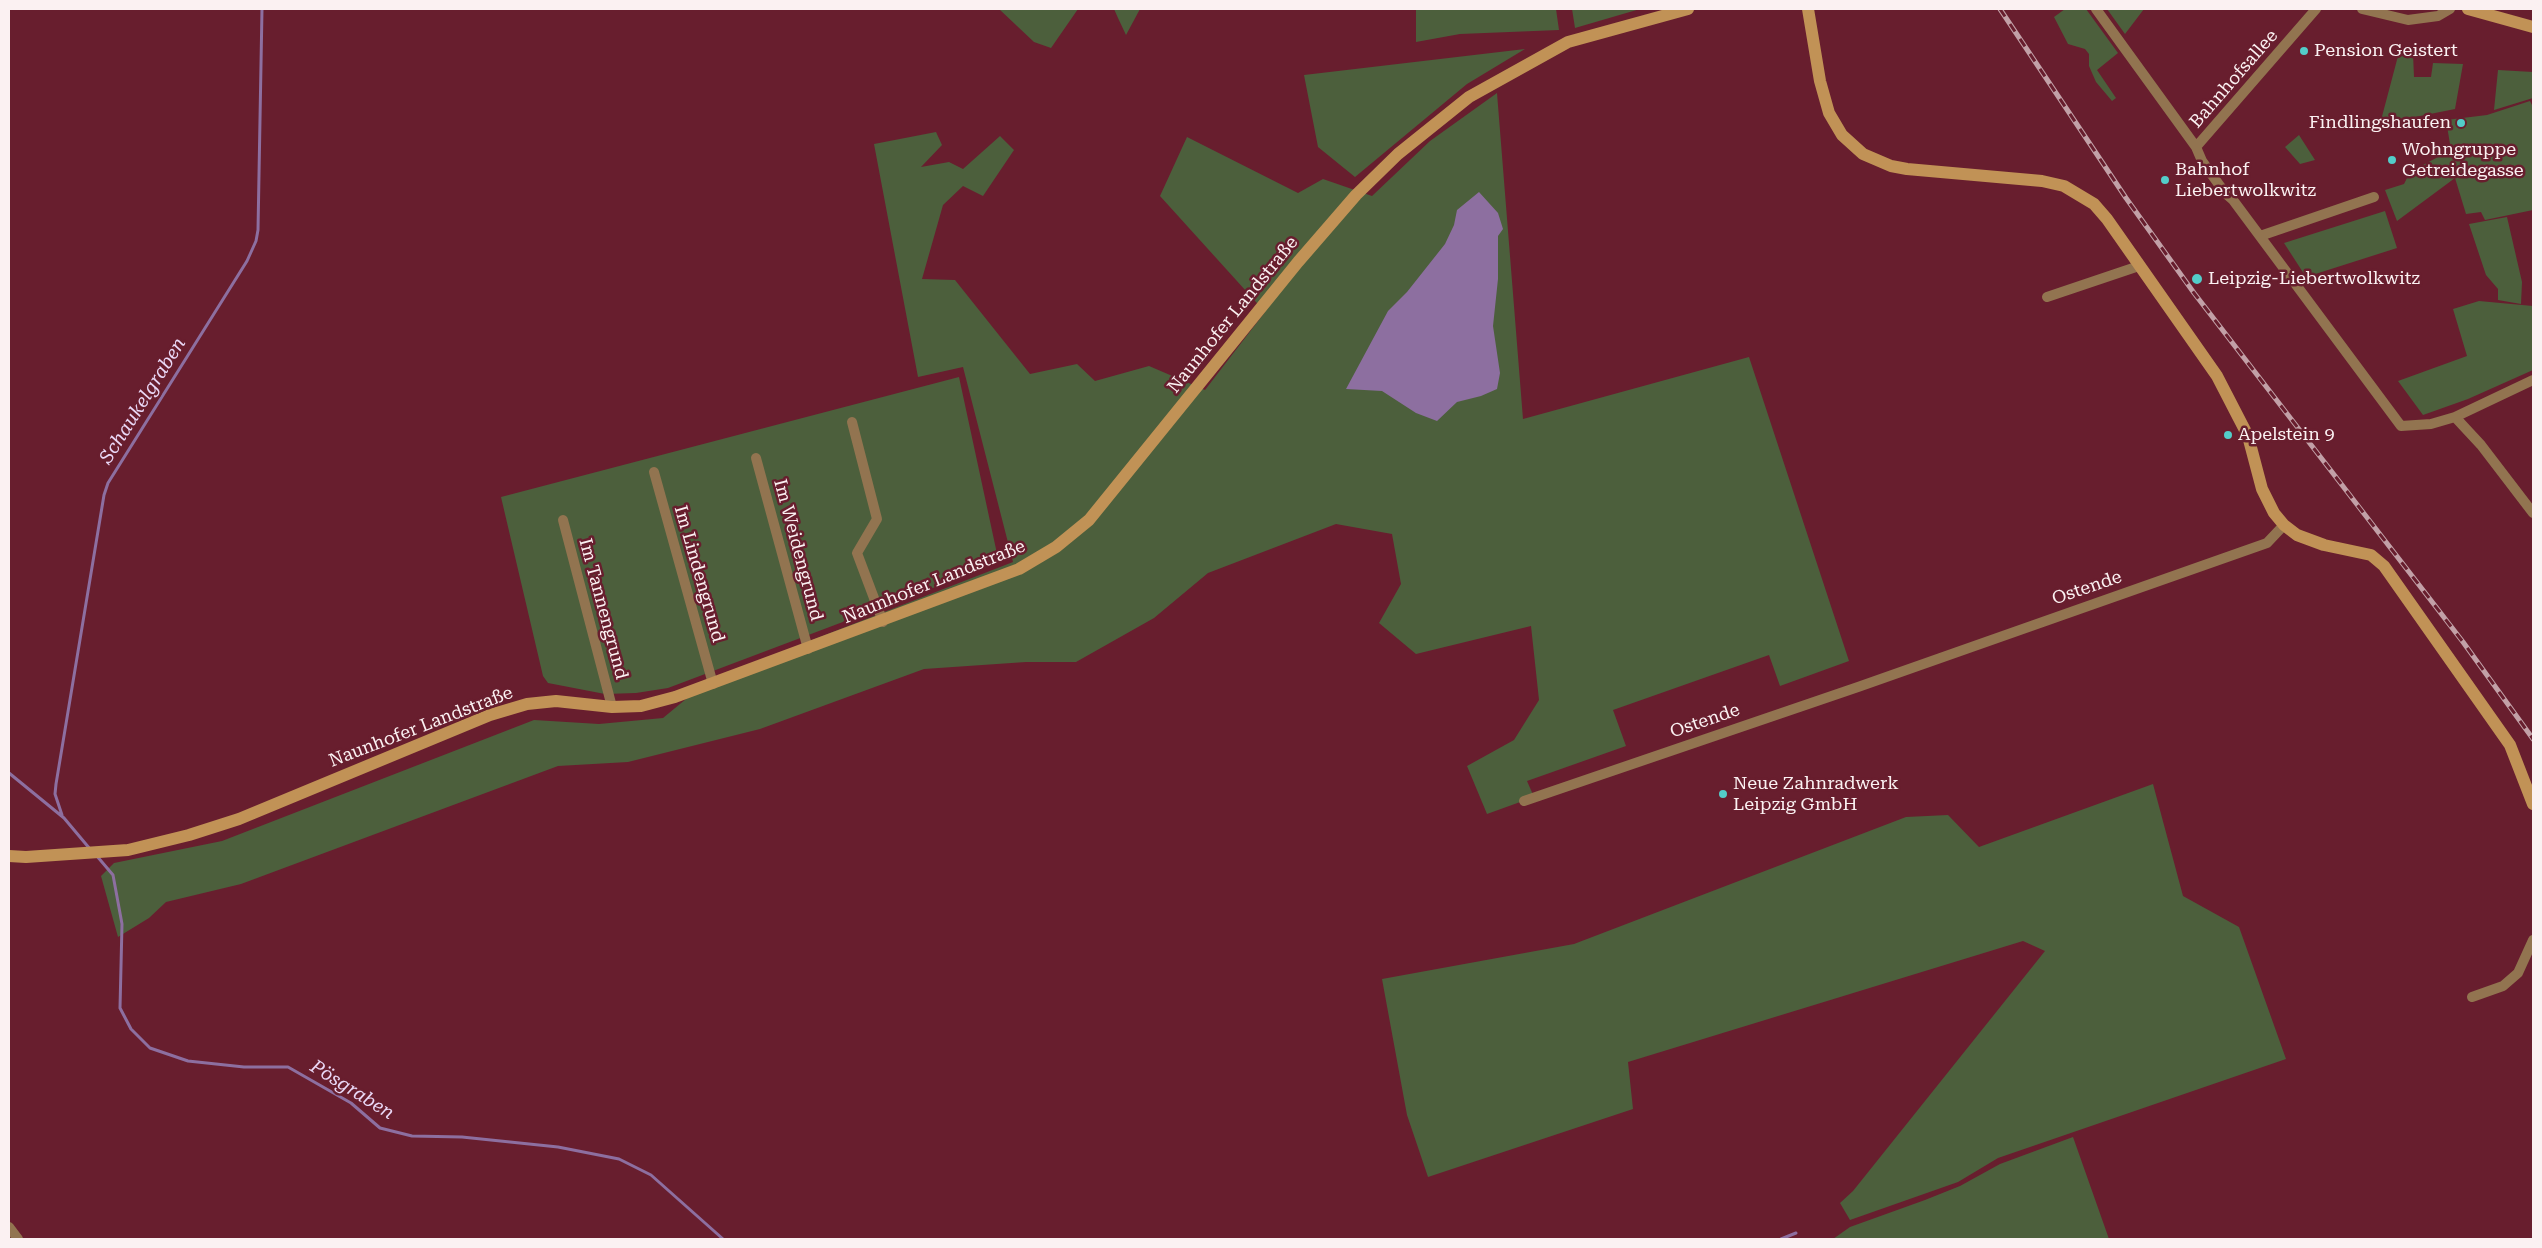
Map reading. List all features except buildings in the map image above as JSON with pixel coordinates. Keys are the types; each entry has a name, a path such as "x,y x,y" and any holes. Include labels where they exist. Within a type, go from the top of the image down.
{"street":[{"name":"Naunhofer Landstraße","path":"9,856 70,855 128,850 189,834 239,819 490,715 527,704 556,701 612,707 641,706 713,684 808,650 1019,569 1056,547 1089,520 1243,329 1356,195 1398,154 1468,97 1568,42 1688,9"},
{"path":"1808,9 1820,81 1829,113 1842,135 1862,154 1891,166 1907,169 2042,181 2064,186 2094,204 2107,219 2199,348 2237,413 2248,436 2267,501 2284,525 2309,541 2371,554 2384,566 2510,745 2533,804"},
{"path":"2096,9 2196,147 2202,161 2225,193 2260,236 2401,426 2431,424 2455,416 2533,380"},
{"name":"Bahnhofsallee","path":"2196,147 2316,9"},
{"path":"2362,9 2408,20 2438,16 2450,9"},
{"path":"2468,9 2533,26"},
{"path":"2260,236 2374,197"},
{"path":"2047,297 2139,266"},
{"path":"2455,416 2481,445 2533,513"},
{"path":"852,422 877,519 857,553 883,622"},
{"name":"Im Weidengrund","path":"756,458 808,650"},
{"name":"Im Lindengrund","path":"654,472 713,684"},
{"name":"Im Tannengrund","path":"563,520 612,707"},
{"name":"Ostende","path":"1524,801 1885,678 2269,542 2284,525"},
{"path":"2472,997 2503,986 2518,973 2533,940"},
{"path":"9,1226 18,1239"}],"green space":[{"path":"999,9 1078,9 1051,48 1034,42"},
{"path":"1114,9 1140,9 1126,35 1118,18"},
{"path":"1416,9 1556,9 1559,30 1460,34 1416,42"},
{"path":"1572,9 1640,9 1575,28"},
{"path":"2065,9 2086,9 2118,53 2097,70 2116,98 2112,101 2096,82 2089,66 2089,54 2085,49 2068,44 2054,17"},
{"path":"2107,9 2144,9 2125,34"},
{"path":"1525,49 1467,84 1355,177 1318,147 1304,75"},
{"path":"2413,53 2414,77 2431,77 2433,63 2463,64 2455,109 2380,124 2398,56"},
{"path":"2498,70 2533,72 2533,98 2494,110"},
{"path":"1497,93 1523,419 1749,357 1849,661 1780,686 1769,655 1613,710 1626,746 1527,781 1534,797 1487,814 1467,766 1514,740 1539,700 1531,626 1416,654 1379,623 1401,584 1392,534 1336,524 1208,573 1154,618 1076,662 1026,662 924,669 760,729 628,762 558,766 241,884 166,902 149,918 118,937 101,876 114,863 222,841 534,720 599,724 663,718 709,680 1013,562 963,367 918,377 874,144 936,132 942,145 921,167 949,162 963,169 1000,136 1014,150 983,196 963,186 943,205 922,279 955,280 1030,374 1077,364 1095,381 1149,366 1205,390 1265,312 1160,196 1187,137 1298,193 1323,179 1372,196 1430,141"},
{"path":"2530,101 2533,107 2533,210 2485,220 2481,212 2466,214 2455,178 2397,221 2385,190 2404,184 2410,172 2451,150 2446,120 2487,115"},
{"path":"2299,135 2315,160 2300,164 2285,147"},
{"path":"2385,211 2397,248 2306,277 2284,243"},
{"path":"2507,217 2522,282 2521,304 2498,300 2498,289 2486,275 2469,224"},
{"path":"2479,301 2533,306 2533,370 2468,399 2423,415 2398,381 2467,356 2453,309"},
{"path":"959,377 999,563 668,688 636,693 605,694 548,683 543,676 501,497"},
{"path":"2153,784 2183,896 2239,927 2286,1059 1998,1158 1958,1182 1850,1220 1840,1203 1853,1191 2045,951 2023,941 1628,1062 1633,1109 1428,1177 1407,1115 1382,979 1574,944 1906,817 1948,815 1979,847"},
{"path":"2073,1137 2109,1239 1833,1239 1850,1227 1960,1186 2000,1164"}],"shaded area":[{"path":"1479,192 1498,213 1503,229 1498,236 1498,279 1493,326 1500,373 1497,389 1481,396 1457,402 1437,421 1416,413 1382,391 1346,389 1388,311 1407,292 1445,244 1454,225 1457,210"}],"waterway":[{"name":"Schaukelgraben","path":"62,815 55,794 56,784 104,495 108,483 247,261 256,241 258,230 262,9"},
{"name":"Pösgraben","path":"9,773 64,818 90,849"},
{"name":"Pösgraben","path":"96,855 113,875 122,924 120,1008 131,1029 150,1048 188,1061 244,1067 288,1067 351,1103 380,1128 412,1136 462,1137 558,1147 619,1159 651,1175 723,1239"},
{"path":"1781,1239 1796,1233"}],"railway":[{"path":"2000,9 2126,198 2194,293 2463,642 2533,739"}],"place":[{"name":"Pension Geistert","path":"2304,51"},
{"name":"Findlingshaufen","path":"2461,123"},
{"name":"Wohngruppe Getreidegasse","path":"2392,160"},
{"name":"Bahnhof Liebertwolkwitz","path":"2165,180"},
{"name":"Leipzig-Liebertwolkwitz","path":"2197,279"},
{"name":"Apelstein 9","path":"2228,435"},
{"name":"Neue Zahnradwerk Leipzig GmbH","path":"1723,794"}]}
